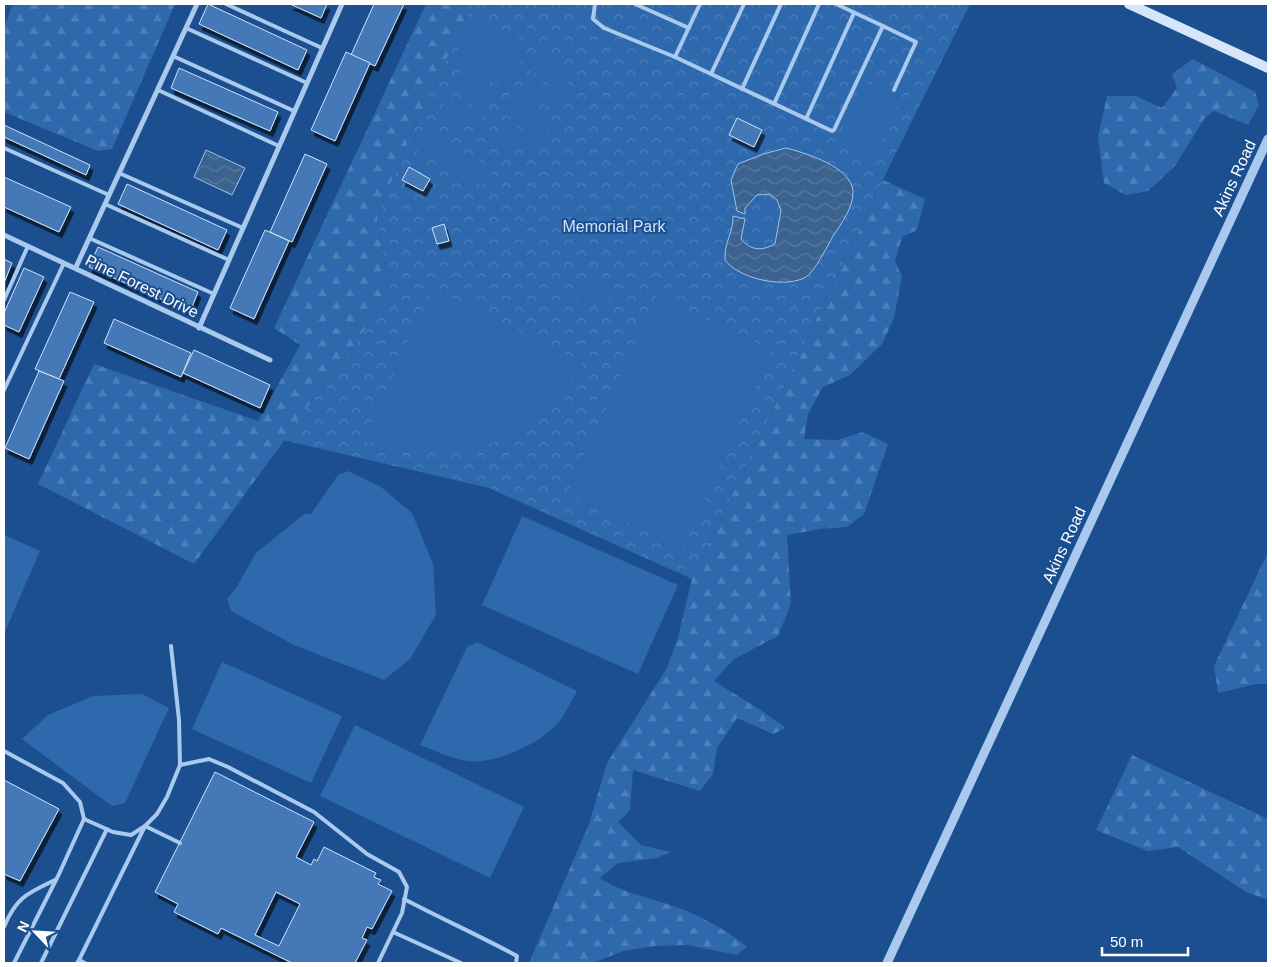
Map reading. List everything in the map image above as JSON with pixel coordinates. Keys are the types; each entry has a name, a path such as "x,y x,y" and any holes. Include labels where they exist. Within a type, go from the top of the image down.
{"main road":[{"path":"1129,4 1268,68"}],"street":[{"path":"76,267 197,4"},
{"path":"199,328 342,4"},
{"name":"Akins Road","path":"887,963 1268,140"},
{"name":"Pine Forest Drive","path":"4,235 76,267 199,328 270,360"}],"lane":[{"path":"226,4 322,48"},
{"path":"595,4 593,18 604,28 675,57 830,131 834,130 883,26"},
{"path":"634,4 689,28"},
{"path":"675,57 700,4"},
{"path":"711,74 744,4"},
{"path":"742,89 781,4"},
{"path":"774,104 819,4"},
{"path":"836,4 916,42 894,90"},
{"path":"806,119 854,13"},
{"path":"186,28 307,83"},
{"path":"173,56 294,111"},
{"path":"158,90 279,146"},
{"path":"4,148 109,194"},
{"path":"119,173 243,228"},
{"path":"104,204 228,260"},
{"path":"89,238 214,294"},
{"path":"4,300 28,246"},
{"path":"4,390 64,263"},
{"path":"84,818 113,832 132,835 157,814 167,797 180,766 179,720 171,646"},
{"path":"4,751 63,784 80,802 84,818 56,880 14,963"},
{"path":"180,766 210,759 314,812 367,854 399,872 407,887 402,913 378,963"},
{"path":"145,826 180,843"},
{"path":"85,963 78,962 145,826"},
{"path":"41,963 107,829"},
{"path":"4,927 17,904 29,892 56,880"},
{"path":"404,899 478,934 517,956 516,963"},
{"path":"393,932 461,963"}],"green space":[{"path":"13,4 175,4 112,149 98,151 4,112 4,26"},
{"path":"426,4 473,4 413,130 377,216 389,297 194,564 38,484 94,364 258,421 300,345 274,328"},
{"name":"Memorial Park","path":"473,4 970,4 889,167 692,579 489,488 283,440 389,297 377,216 413,130"},
{"path":"473,17 530,43 509,90 452,63"},
{"path":"536,52 574,69 566,87 528,70"},
{"path":"1193,59 1255,92 1259,105 1248,125 1214,111 1204,119 1175,166 1148,191 1126,195 1104,183 1098,137 1107,96 1136,96 1162,108 1177,88 1172,74"},
{"path":"459,73 496,90 488,107 451,90"},
{"path":"526,75 563,93 555,110 518,93"},
{"path":"864,81 901,98 874,158 837,141"},
{"path":"448,96 486,113 478,130 440,113"},
{"path":"515,98 553,115 545,133 507,116"},
{"path":"504,121 542,139 534,156 496,139"},
{"path":"424,135 496,169 481,186 415,149"},
{"path":"883,180 925,199 917,230 902,237 895,261 902,276 894,318 882,344 850,375 823,387 808,414 804,439 837,440 863,432 888,444 864,514 847,527 820,529 787,535 791,604 778,636 734,659 714,681 786,728 773,734 737,718 717,748 713,774 700,791 633,770 630,810 618,822 641,845 670,852 657,858 618,863 600,878 627,891 694,914 723,929 747,947 737,955 687,945 655,946 623,951 593,963 529,963 589,824 607,763 667,668 678,637 692,579"},
{"path":"581,282 611,289 607,305 577,298"},
{"path":"440,291 583,363 545,413 492,443 450,452 363,442 432,292"},
{"path":"657,296 772,350 683,549 567,494"},
{"path":"348,471 381,487 412,513 433,564 436,615 410,659 384,680 294,645 231,611 227,599 236,588 256,553 304,514 311,514 338,475"},
{"path":"522,516 678,585 638,674 482,605"},
{"path":"4,535 40,551 4,634"},
{"path":"1268,552 1268,684 1256,684 1218,693 1214,666"},
{"path":"477,642 577,691 560,720 549,731 528,746 490,760 467,761 420,745 467,647"},
{"path":"222,662 342,716 311,783 192,729"},
{"path":"142,694 169,708 125,803 112,806 22,739 48,715 93,696"},
{"path":"355,725 524,807 490,878 320,796"},
{"path":"1132,755 1268,819 1268,900 1246,892 1178,847 1148,851 1096,830"}],"water":[{"path":"786,148 815,157 836,168 850,182 853,197 846,215 813,270 806,277 797,280 775,282 751,277 732,267 725,260 733,216 745,219 741,239 753,248 761,249 775,244 781,210 777,200 769,194 757,195 745,208 745,214 737,211 731,180 738,164 763,154"},
{"path":"206,150 245,168 232,195 194,177"}],"building":[{"path":"208,4 307,50 298,70 199,24"},
{"path":"290,4 327,4 321,18"},
{"path":"374,4 404,4 375,66 351,55"},
{"path":"346,52 370,63 335,141 311,130"},
{"path":"179,68 278,112 270,131 171,88"},
{"path":"737,118 762,130 754,147 729,135"},
{"path":"4,125 90,165 86,175 4,137"},
{"path":"305,154 327,164 292,242 270,232"},
{"path":"409,167 430,179 423,191 402,180"},
{"path":"4,177 71,207 59,232 4,207"},
{"path":"127,184 227,230 218,250 118,204"},
{"path":"444,224 449,241 437,244 432,228"},
{"path":"265,230 289,241 254,319 230,308"},
{"path":"98,247 198,292 190,312 89,267"},
{"path":"4,259 12,263 4,283"},
{"path":"24,268 44,277 19,332 4,325 4,313"},
{"path":"70,292 94,302 59,379 35,369"},
{"path":"114,319 191,353 181,377 104,343"},
{"path":"194,350 270,385 260,408 183,373"},
{"path":"39,371 64,381 29,459 5,448"},
{"path":"215,772 314,822 296,857 311,865 314,859 317,861 324,847 376,873 374,877 381,880 378,884 392,891 372,929 367,927 362,938 367,940 355,963 292,963 221,928 218,934 174,912 178,904 155,892","holes":["276,892 300,904 279,946 255,935"]},
{"path":"4,780 59,809 20,881 4,874"}]}
